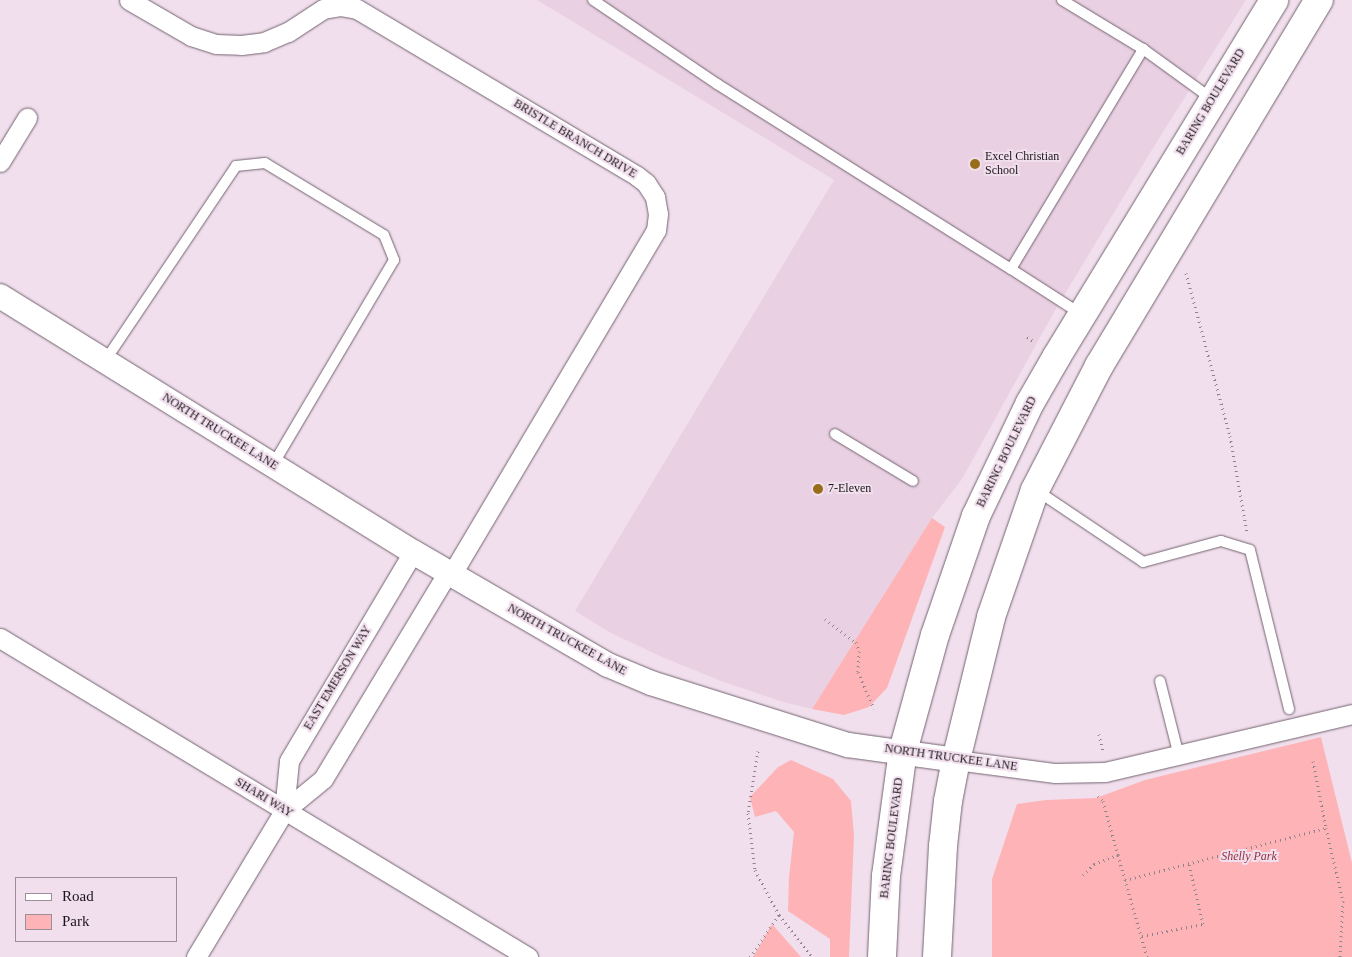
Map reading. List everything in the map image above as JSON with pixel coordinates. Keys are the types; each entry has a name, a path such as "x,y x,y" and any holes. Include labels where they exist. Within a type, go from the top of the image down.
{"main road":[{"name":"BARING BOULEVARD","path":"882,957 886,876 903,752 935,635 976,516 1030,404 1082,315 1274,0"},
{"path":"937,957 943,846 948,801 956,760 991,617 1035,490 1099,366 1319,0"}],"street":[{"name":"BRISTLE BRANCH DRIVE","path":"129,0 191,36 216,44 241,45 264,42 288,32 323,9 340,6 358,8 637,176 646,183 655,197 658,214 656,230 450,573"},
{"path":"0,162 27,118"},
{"name":"NORTH TRUCKEE LANE","path":"0,296 413,552 608,665 651,684 848,745 1055,773 1105,772 1352,714"},
{"name":"EAST EMERSON WAY","path":"284,811 289,761 413,552"},
{"name":"EAST EMERSON WAY","path":"196,957 284,811 323,779 450,573"},
{"name":"SHARI WAY","path":"0,638 528,957"}],"lane":[{"path":"593,0 717,84 1082,315"},
{"path":"1062,0 1143,49 1213,100"},
{"path":"1011,269 1143,49"},
{"path":"105,361 236,166 265,163 384,235 394,260 273,465"},
{"path":"835,434 913,481"},
{"path":"1035,490 1143,562 1221,541 1250,550 1289,709"},
{"path":"1160,682 1179,756"}],"path":[{"path":"1185,269 1230,436 1250,550"},
{"path":"825,620 856,642 859,651 858,672 874,709"},
{"path":"1099,734 1104,757"},
{"path":"758,751 748,813 756,870 779,915 812,957"},
{"path":"1313,761 1343,900 1340,957"},
{"path":"1098,796 1103,800 1147,957"},
{"path":"1125,880 1326,828"},
{"path":"1083,874 1094,864 1105,858 1118,855"},
{"path":"1142,936 1203,924 1189,864"},
{"path":"750,957 779,915"}],"shaded area":[{"path":"537,0 1246,0 1153,148 1054,312 962,479 932,518 812,709 783,702 721,681 662,657 611,633 575,611 834,180"}],"green space":[{"path":"932,518 945,527 887,688 869,707 844,715 812,709"},
{"name":"Shelly Park","path":"1321,737 1352,863 1352,957 992,957 992,879 1017,804 1046,800 1096,798 1145,780"},
{"path":"791,760 833,779 851,801 854,836 849,957 830,957 830,939 788,911 789,877 794,832 776,811 755,817 750,797 778,767"},
{"path":"772,924 801,957 753,957"}],"place":[{"name":"Excel Christian School","path":"975,164"},
{"name":"7-Eleven","path":"818,489"}]}
